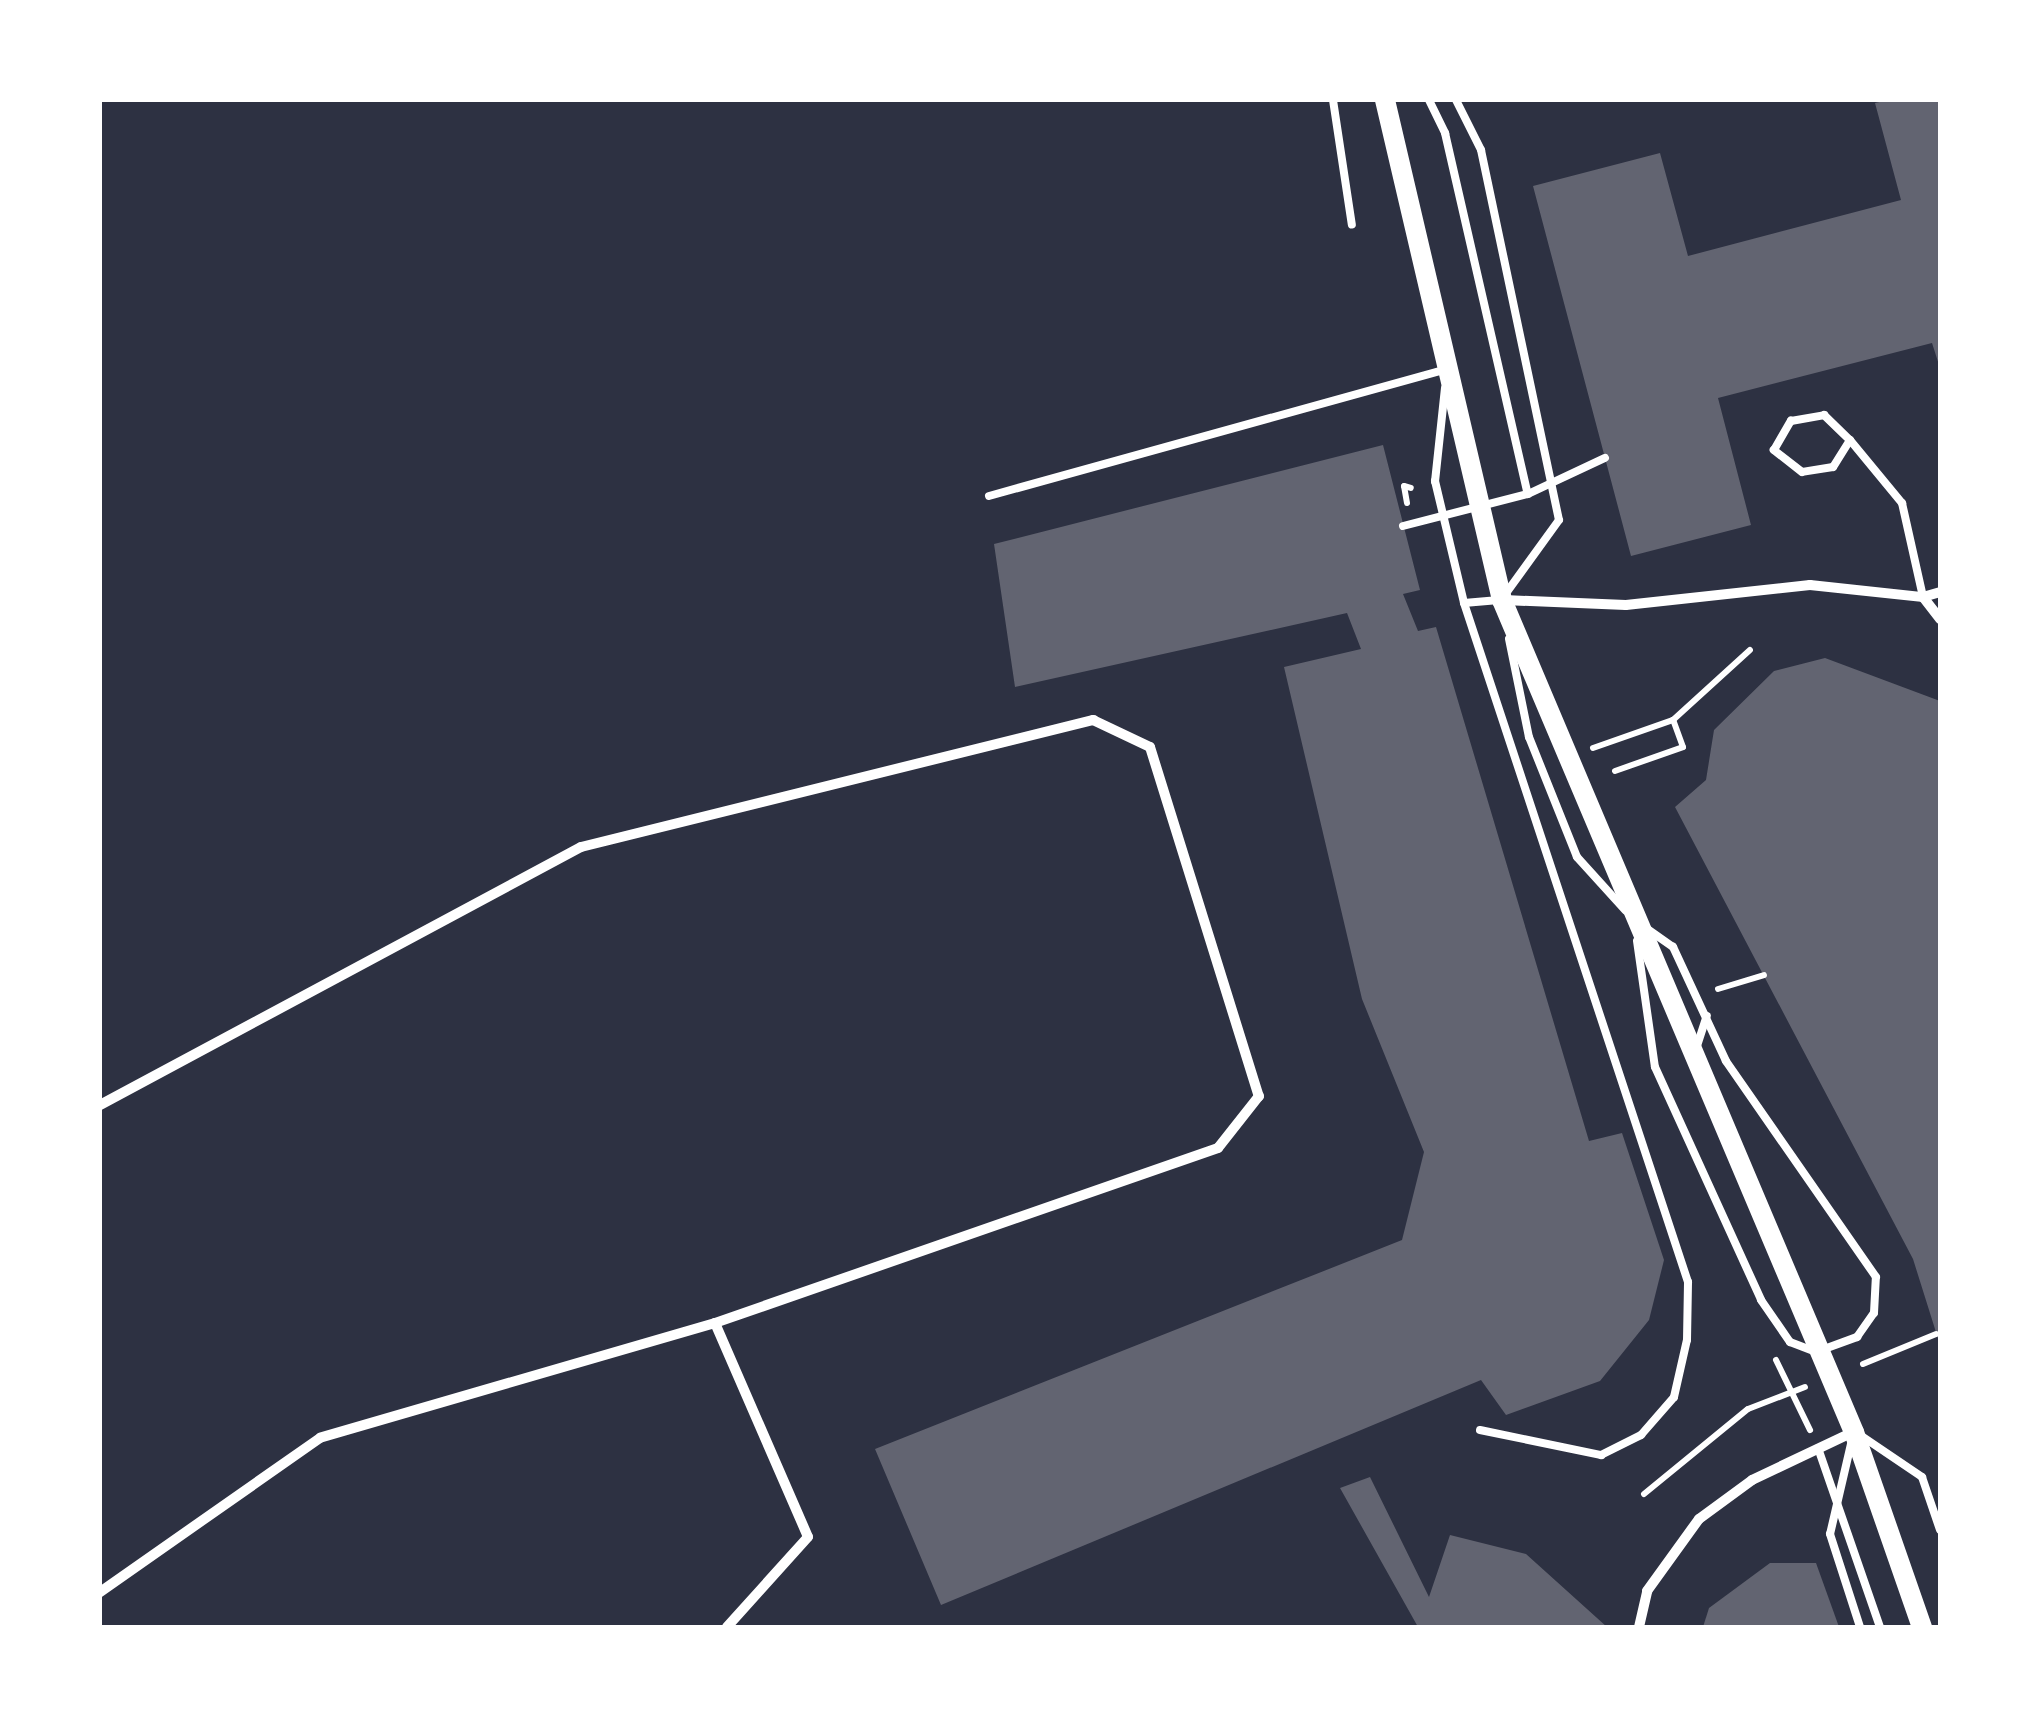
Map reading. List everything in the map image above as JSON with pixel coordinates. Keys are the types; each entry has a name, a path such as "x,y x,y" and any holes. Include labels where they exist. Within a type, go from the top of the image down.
{"main road":[{"path":"1385,100 1502,600 1634,920 1854,1432 1922,1627"}],"street":[{"path":"1502,600 1626,606 1810,585 1923,597 1940,592"},
{"path":"1923,597 1940,619"},
{"path":"100,1105 581,846 1093,720 1150,747 1259,1096 1218,1148 715,1323 320,1438 100,1592"},
{"path":"715,1323 808,1536 727,1627"},
{"path":"1639,1627 1647,1591 1699,1518 1752,1480 1854,1432"}],"lane":[{"path":"1333,100 1352,225"},
{"path":"1429,100 1445,133 1528,494"},
{"path":"1456,100 1481,150 1558,520 1502,600 1464,603"},
{"path":"989,496 1447,369 1436,480 1464,603 1688,1282 1687,1340 1674,1397 1641,1434 1601,1455 1480,1430"},
{"path":"1850,440 1833,467 1802,472 1774,450 1790,420 1824,416 1850,440 1902,503 1923,597"},
{"path":"1404,526 1528,494 1605,458"},
{"path":"1634,920 1673,947 1726,1060 1876,1276 1874,1313 1857,1336 1816,1352 1790,1342 1761,1300 1654,1067 1634,920"},
{"path":"1694,1058 1707,1016"},
{"path":"1860,1627 1830,1534 1854,1432 1922,1477 1940,1530"},
{"path":"1818,1448 1880,1627"}],"path":[{"path":"1615,772 1683,746 1674,720 1750,650"},
{"path":"1710,991 1764,976"},
{"path":"1850,1368 1936,1334"},
{"path":"1644,1494 1748,1410 1816,1382"}],"building":[{"path":"1940,100 1940,368 1932,343 1718,398 1751,525 1631,556 1533,186 1660,153 1688,256 1901,200 1875,103"},
{"path":"1383,445 1420,590 1403,594 1418,631 1436,627 1589,1141 1622,1133 1664,1260 1649,1320 1600,1381 1506,1415 1481,1380 941,1605 875,1449 1402,1240 1424,1152 1362,999 1284,667 1361,649 1347,613 1015,687 994,544"},
{"path":"1825,658 1940,701 1940,1345 1913,1259 1675,807 1706,780 1714,730 1774,671"},
{"path":"1370,1477 1429,1597 1450,1535 1526,1554 1607,1627 1418,1627 1340,1488"},
{"path":"1770,1563 1816,1563 1839,1627 1703,1627 1709,1608"}]}
